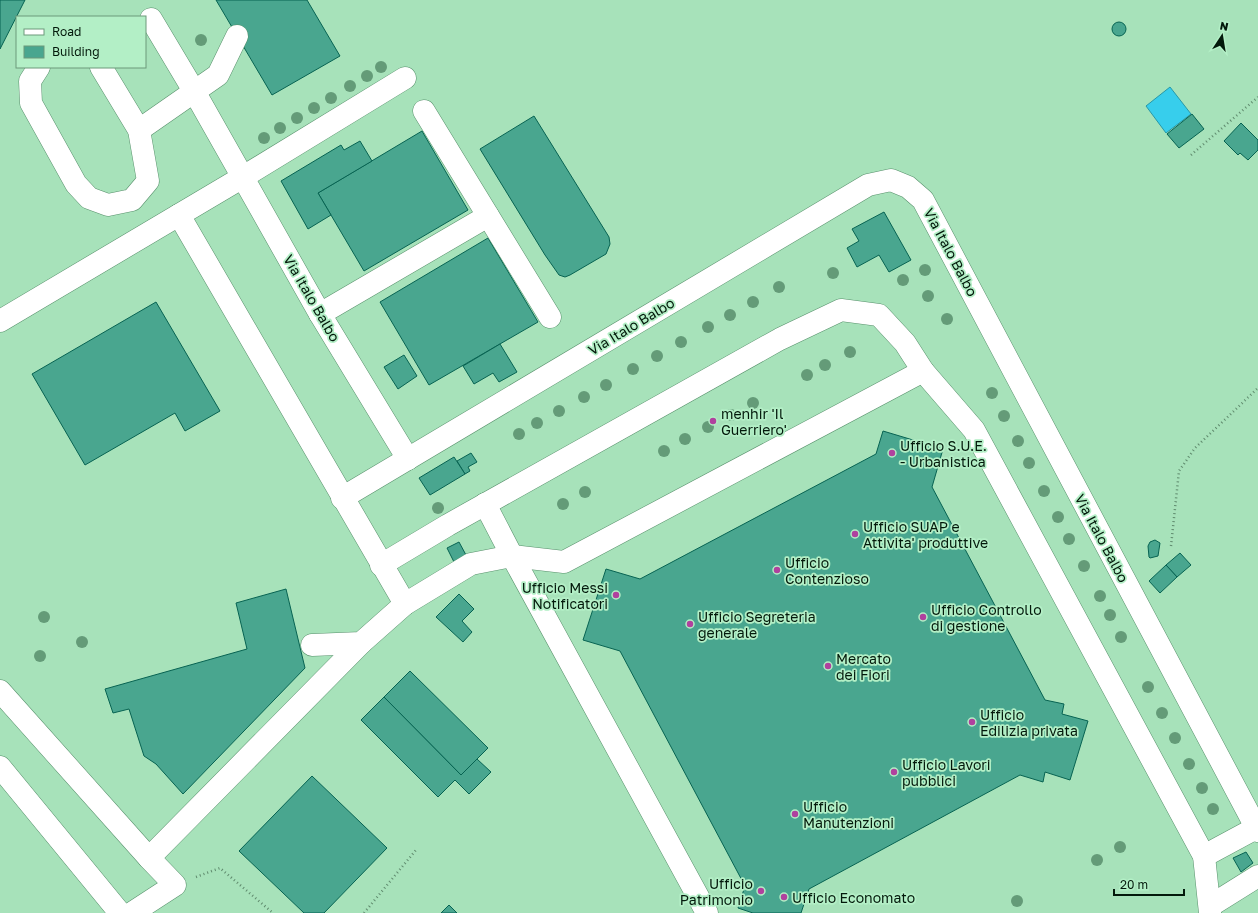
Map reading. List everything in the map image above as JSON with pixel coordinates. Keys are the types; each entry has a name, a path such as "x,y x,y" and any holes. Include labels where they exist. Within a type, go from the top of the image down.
{"street":[{"name":"Via Italo Balbo","path":"151,19 194,91 320,314 408,459"},
{"path":"139,130 218,75 237,36"},
{"path":"38,68 30,81 31,103 76,184 89,198 108,205 132,200 148,181 139,130 102,68"},
{"path":"0,322 405,78"},
{"path":"424,111 550,318"},
{"name":"Via Italo Balbo","path":"342,498 868,185 891,180 908,187 923,200 1257,830"},
{"path":"179,215 342,498 405,604"},
{"path":"320,314 488,216"},
{"path":"381,565 485,504 780,339 842,310 879,315 905,343 923,371 974,430 1204,856 1210,910 1258,876"},
{"path":"149,858 361,642 405,604 471,564 512,556 564,562 923,371"},
{"path":"485,504 707,913"},
{"path":"312,644 361,642"},
{"path":"0,691 149,858 175,885 132,913"},
{"path":"0,767 120,913"},
{"path":"1204,856 1257,830"}],"path":[{"path":"1191,155 1258,98"},
{"path":"1171,546 1179,471 1195,448 1258,388"},
{"path":"364,913 416,850"},
{"path":"175,885 220,868 273,913"}],"water":[{"path":"1170,87 1191,114 1166,133 1146,106"}],"building":[{"path":"0,0 25,0 16,16 0,49"},
{"path":"216,0 307,0 340,56 272,95"},
{"path":"1119,22 1124,24 1126,29 1124,34 1119,36 1114,34 1112,29 1114,24"},
{"path":"1192,114 1204,129 1179,148 1167,134"},
{"path":"534,116 609,237 610,244 606,254 565,277 559,275 545,255 480,149"},
{"path":"1241,123 1258,140 1258,150 1248,160 1240,153 1238,155 1224,141"},
{"path":"422,131 468,210 364,271 318,193"},
{"path":"360,141 372,161 318,193 331,215 308,229 281,181 341,145 344,150"},
{"path":"884,212 911,260 889,272 879,255 857,267 847,248 859,241 852,229"},
{"path":"488,238 538,322 429,385 380,302"},
{"path":"156,302 220,411 185,431 175,413 85,465 32,374"},
{"path":"500,344 517,372 499,382 493,373 474,384 463,366"},
{"path":"404,355 417,376 398,389 384,367"},
{"name":"Mercato dei Fiori","path":"883,431 943,449 932,487 1045,700 1064,704 1062,714 1088,721 1070,780 1045,772 1043,782 1020,775 809,889 801,913 753,913 738,908 745,886 620,651 583,640 606,569 640,579 876,454"},
{"path":"471,453 477,462 468,467 470,471 465,474 457,461"},
{"path":"454,457 465,474 430,495 419,478"},
{"path":"1155,540 1160,543 1158,556 1150,558 1148,546 1150,542"},
{"path":"459,542 466,555 454,562 447,548"},
{"path":"1180,553 1191,565 1177,577 1166,565"},
{"path":"1166,565 1177,577 1160,593 1149,581"},
{"path":"286,589 305,668 183,794 156,764 144,756 129,709 113,713 105,689 247,649 236,603"},
{"path":"459,594 474,609 462,621 472,632 463,642 436,617"},
{"path":"410,671 488,748 461,775 384,697"},
{"path":"384,697 461,775 477,759 491,772 469,794 455,780 438,797 361,720"},
{"path":"312,776 387,848 324,913 304,913 239,851"},
{"path":"1246,852 1253,863 1241,872 1233,858"},
{"path":"449,905 457,913 441,913"}],"place":[{"name":"menhir 'Il Guerriero'","path":"713,421"},
{"name":"Ufficio S.U.E. - Urbanistica","path":"892,453"},
{"name":"Ufficio SUAP e Attivita' produttive","path":"855,534"},
{"name":"Ufficio Contenzioso","path":"777,570"},
{"name":"Ufficio Messi Notificatori","path":"616,595"},
{"name":"Ufficio Controllo di gestione","path":"923,617"},
{"name":"Ufficio Segreteria generale","path":"690,624"},
{"name":"Mercato dei Fiori","path":"828,666"},
{"name":"Ufficio Edilizia privata","path":"972,722"},
{"name":"Ufficio Lavori pubblici","path":"894,772"},
{"name":"Ufficio Manutenzioni","path":"795,814"},
{"name":"Ufficio Patrimonio","path":"761,891"},
{"name":"Ufficio Economato","path":"784,897"}]}
